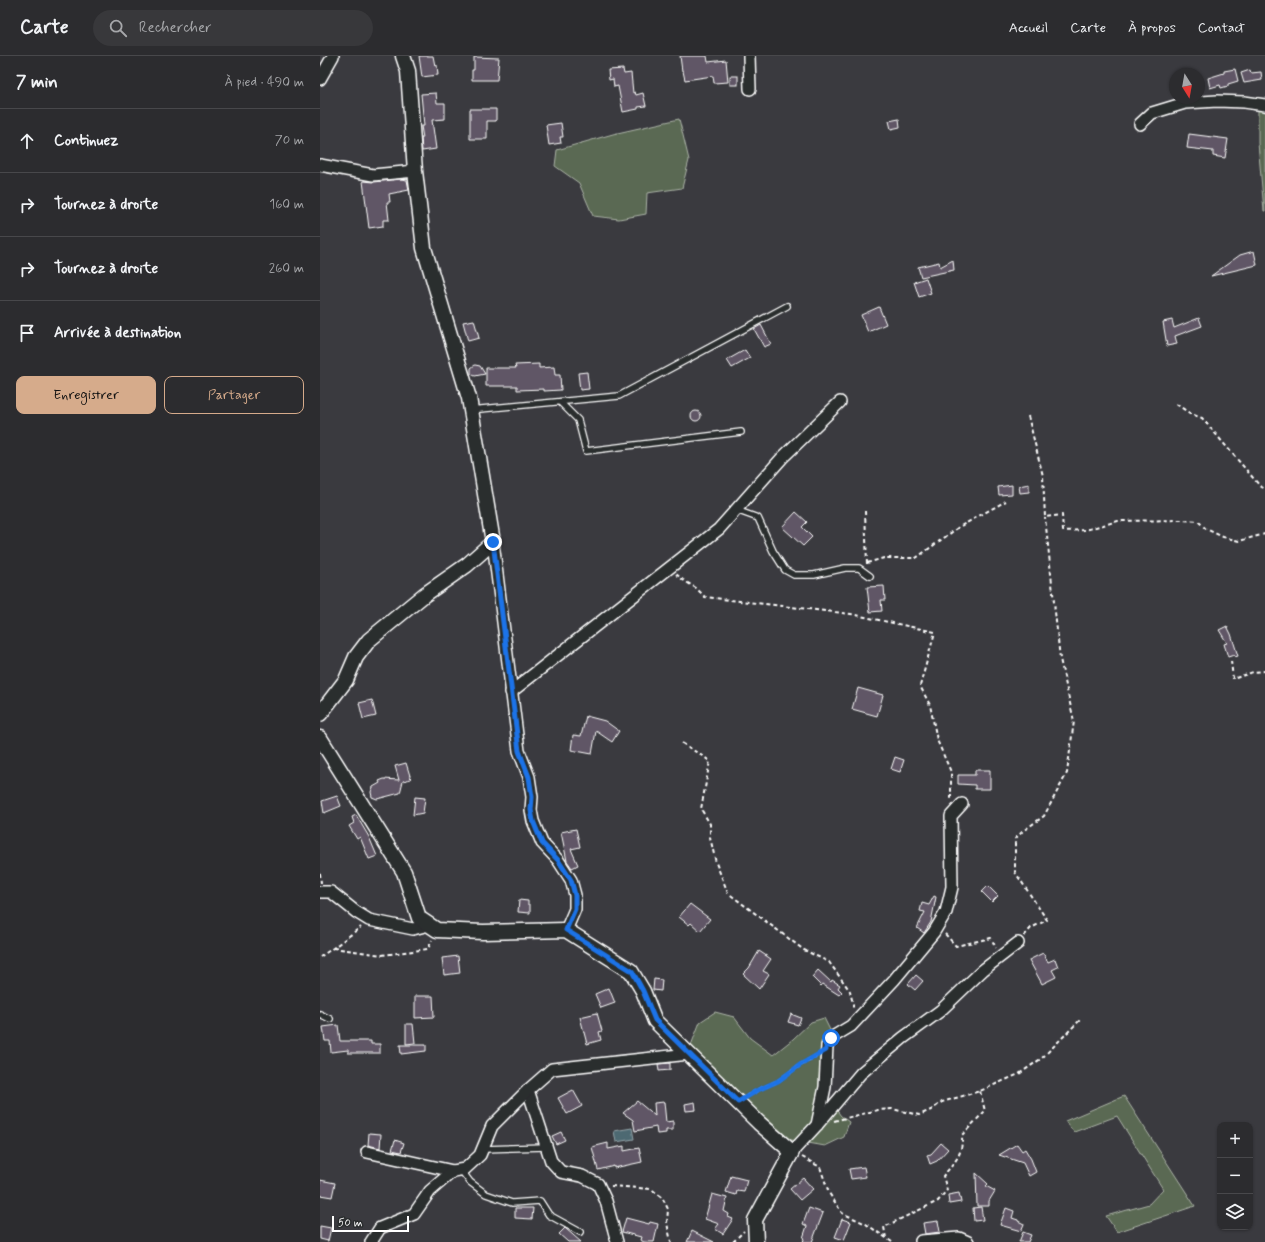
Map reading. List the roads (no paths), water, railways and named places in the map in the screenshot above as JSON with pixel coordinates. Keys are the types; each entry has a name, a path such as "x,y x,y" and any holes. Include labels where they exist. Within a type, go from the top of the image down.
{"street":[{"path":"320,79 333,56"},
{"path":"404,56 408,72 415,171 424,248 469,398 493,542 519,751 529,777 533,821 542,843 558,860 571,880 575,895 575,909 566,930"},
{"path":"749,56 750,89"},
{"path":"1140,124 1152,113 1185,103 1237,102 1265,105"},
{"path":"320,165 373,175 415,171"},
{"path":"511,692 719,529 782,458 840,402"},
{"path":"320,714 346,680 356,657 369,640 424,595 468,565 493,542"},
{"path":"320,738 404,872 419,918 433,928"},
{"path":"817,1126 826,1087 826,1046 831,1038 851,1026 894,980 938,926 946,912 952,887 950,816 962,804"},
{"path":"320,892 331,892 356,912 369,920 413,929 433,928 482,932 566,930 632,971 643,991 655,1020 738,1102 792,1152"},
{"path":"756,1242 755,1220 792,1152 817,1126 861,1073 903,1038 940,1011 983,970 1018,943"},
{"path":"371,1242 380,1228 414,1214 430,1191 457,1171 465,1169 480,1155 492,1126 528,1090 552,1069 689,1054"},
{"path":"528,1090 551,1161 561,1172 582,1176 598,1184 606,1201 617,1242"},
{"path":"367,1152 457,1171"},
{"path":"921,1241 959,1238 968,1242"}],"lane":[{"path":"470,410 619,396 786,306"},
{"path":"560,402 578,420 586,451 741,432"},
{"path":"735,510 758,518 773,551 785,570 794,575 814,575 845,568 859,568 870,576"},
{"path":"320,1014 330,1019"},
{"path":"482,1149 546,1147"},
{"path":"457,1171 486,1194 512,1203 540,1202 549,1215 580,1232"}],"water":[{"path":"632,1128 634,1139 616,1142 614,1131"}]}
